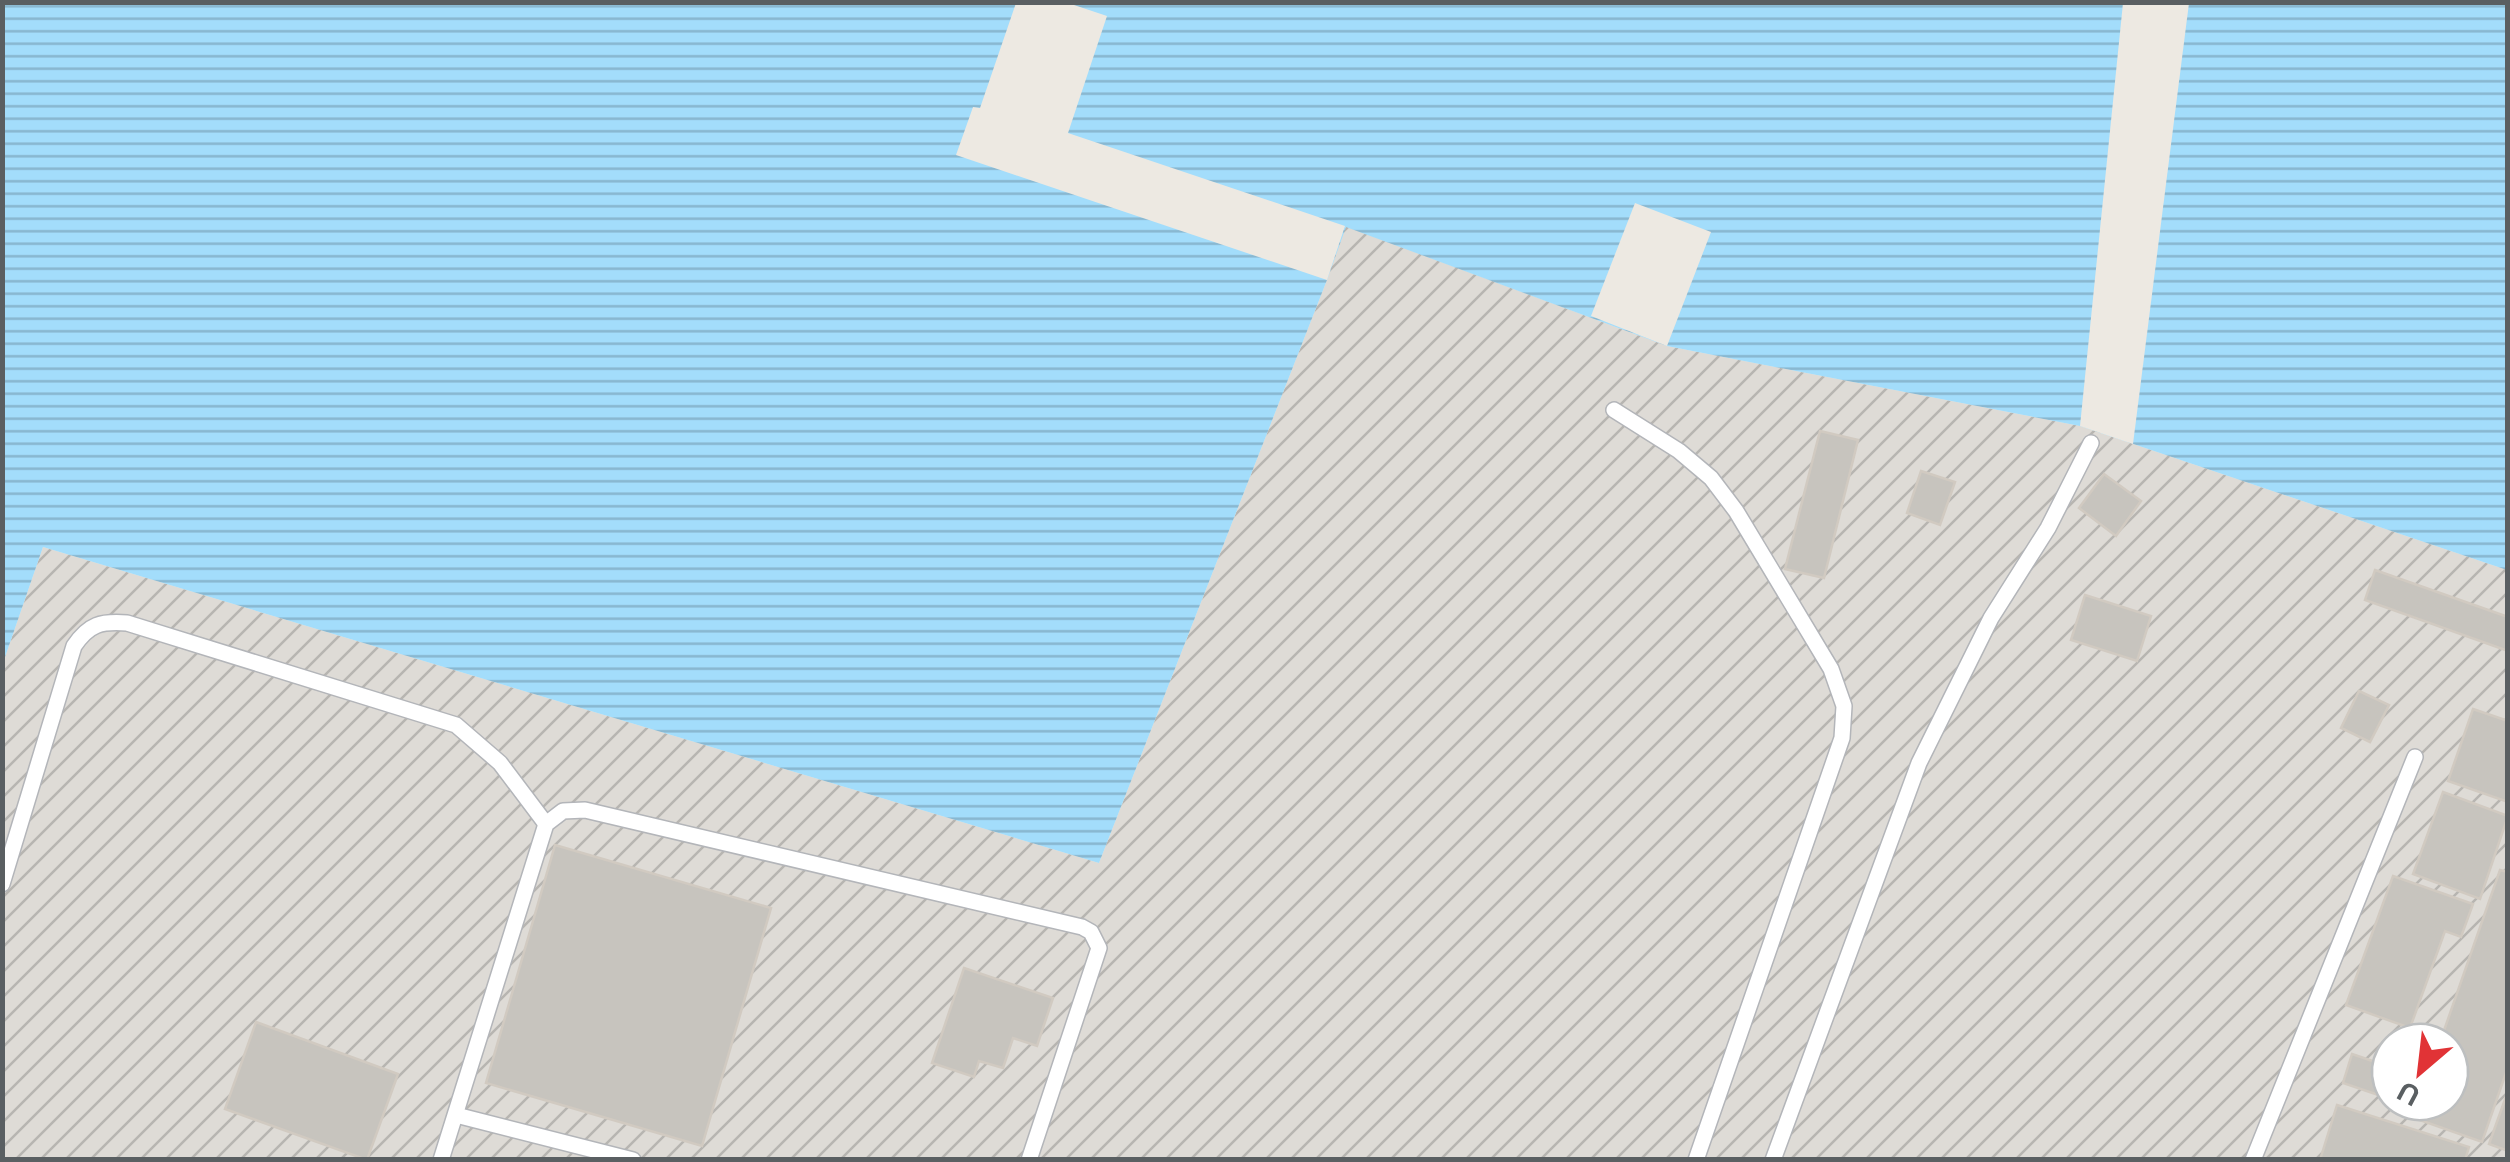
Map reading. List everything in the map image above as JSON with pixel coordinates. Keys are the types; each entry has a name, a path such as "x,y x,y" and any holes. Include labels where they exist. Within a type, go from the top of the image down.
{"lane":[{"path":"1614,410 1712,478 1831,669 1844,706 1842,738 1696,1160"},
{"path":"1772,1160 1919,763 1990,618 2048,528 2091,443"},
{"path":"2,884 74,646 85,630 102,621 127,623 456,726 500,763 546,824"},
{"path":"2253,1160 2415,758"},
{"path":"441,1160 546,824 562,811 585,810 1082,926 1091,932 1099,948 1029,1160"},
{"path":"456,1115 633,1160"}],"shaded area":[{"path":"1345,226 1667,346 2080,426 2507,570 2507,1159 3,1160 3,663 43,547 1099,863"}],"water":[{"path":"3,3 2507,3 2507,570 2080,426 1667,346 1346,227 1099,863 43,547 3,663"}],"pier":[{"path":"1016,3 1068,3 1107,16 1068,133 1345,226 1327,280 956,155 973,107 980,108"},
{"path":"2123,3 2189,3 2133,444 2080,426"},
{"path":"1635,203 1711,232 1667,346 1591,316"}],"building":[{"path":"1820,431 1858,440 1824,578 1785,569"},
{"path":"1921,471 1955,482 1940,525 1907,513"},
{"path":"2104,474 2141,501 2116,536 2079,508"},
{"path":"2375,570 2508,617 2508,651 2365,600"},
{"path":"2085,595 2151,616 2137,661 2071,640"},
{"path":"2359,691 2389,705 2370,742 2341,728"},
{"path":"2473,709 2508,721 2508,802 2448,781"},
{"path":"2443,792 2508,816 2480,899 2413,874"},
{"path":"555,845 771,908 702,1146 486,1083"},
{"path":"2500,870 2508,872 2508,1067 2482,1142 2425,1122 2470,1122 2470,1022 2447,1022"},
{"path":"2393,876 2473,904 2461,937 2445,931 2412,1022 2393,1022 2346,1005"},
{"path":"964,968 1053,998 1037,1046 1013,1038 1003,1068 979,1061 974,1077 932,1063"},
{"path":"256,1022 398,1074 367,1160 225,1109"},
{"path":"2352,1054 2370,1060 2370,1092 2343,1083"},
{"path":"2508,1091 2508,1151 2489,1144"},
{"path":"2337,1105 2370,1116 2370,1122 2390,1122 2469,1147 2465,1160 2320,1160"}]}
